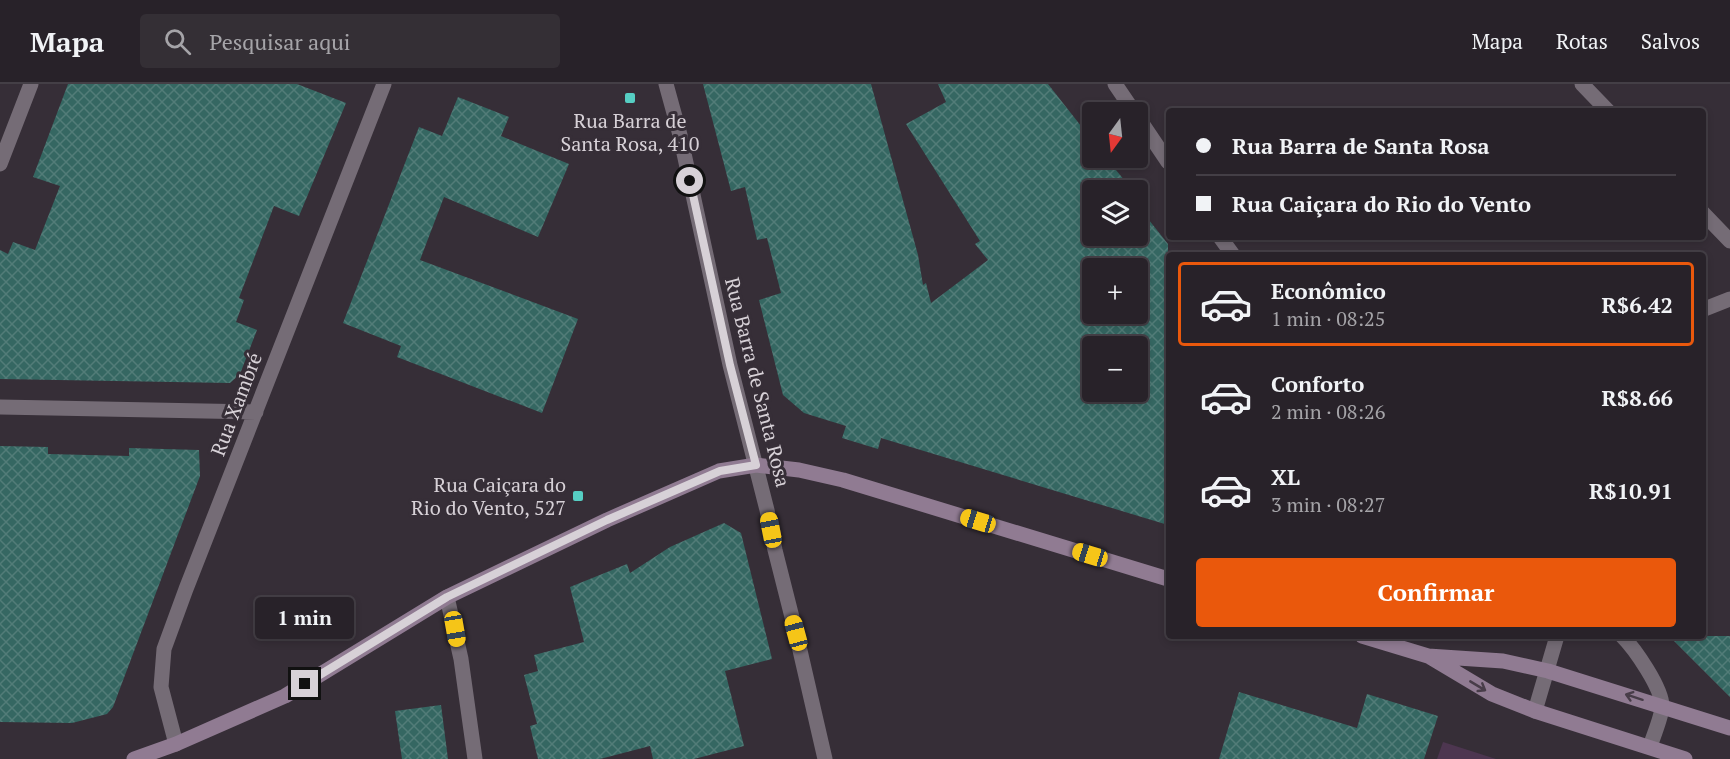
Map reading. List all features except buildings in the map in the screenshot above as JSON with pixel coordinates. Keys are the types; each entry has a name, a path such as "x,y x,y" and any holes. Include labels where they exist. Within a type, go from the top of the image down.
{"street":[{"path":"0,164 31,84"},
{"name":"Rua Xambré","path":"176,744 161,687 164,649 384,84"},
{"name":"Rua Barra de Santa Rosa","path":"666,84 680,135 730,365 756,465 825,759"},
{"path":"1115,84 1127,102"},
{"path":"1582,84 1605,108"},
{"path":"1148,132 1166,159"},
{"path":"1706,216 1730,241"},
{"path":"1706,309 1730,300"},
{"path":"0,407 256,412"},
{"path":"134,759 176,744 285,696 447,597 607,520 720,471 756,465 799,470 843,480 1166,578"},
{"path":"447,597 461,659 474,759"},
{"path":"1372,639 1428,656 1503,661 1548,671 1730,728"},
{"path":"1535,711 1556,639"},
{"path":"1624,639 1643,662 1655,684 1662,706 1650,747"},
{"path":"1428,656 1492,694 1535,711 1685,759"}],"shaded area":[{"path":"1443,742 1496,759 1437,759"}],"place":[{"name":"Rua Barra de Santa Rosa, 410","path":"630,98"},
{"name":"Rua Caiçara do Rio do Vento, 527","path":"578,496"}],"route":[{"path":"305,684 447,597 607,520 720,471 756,465 730,365 690,181"}]}
